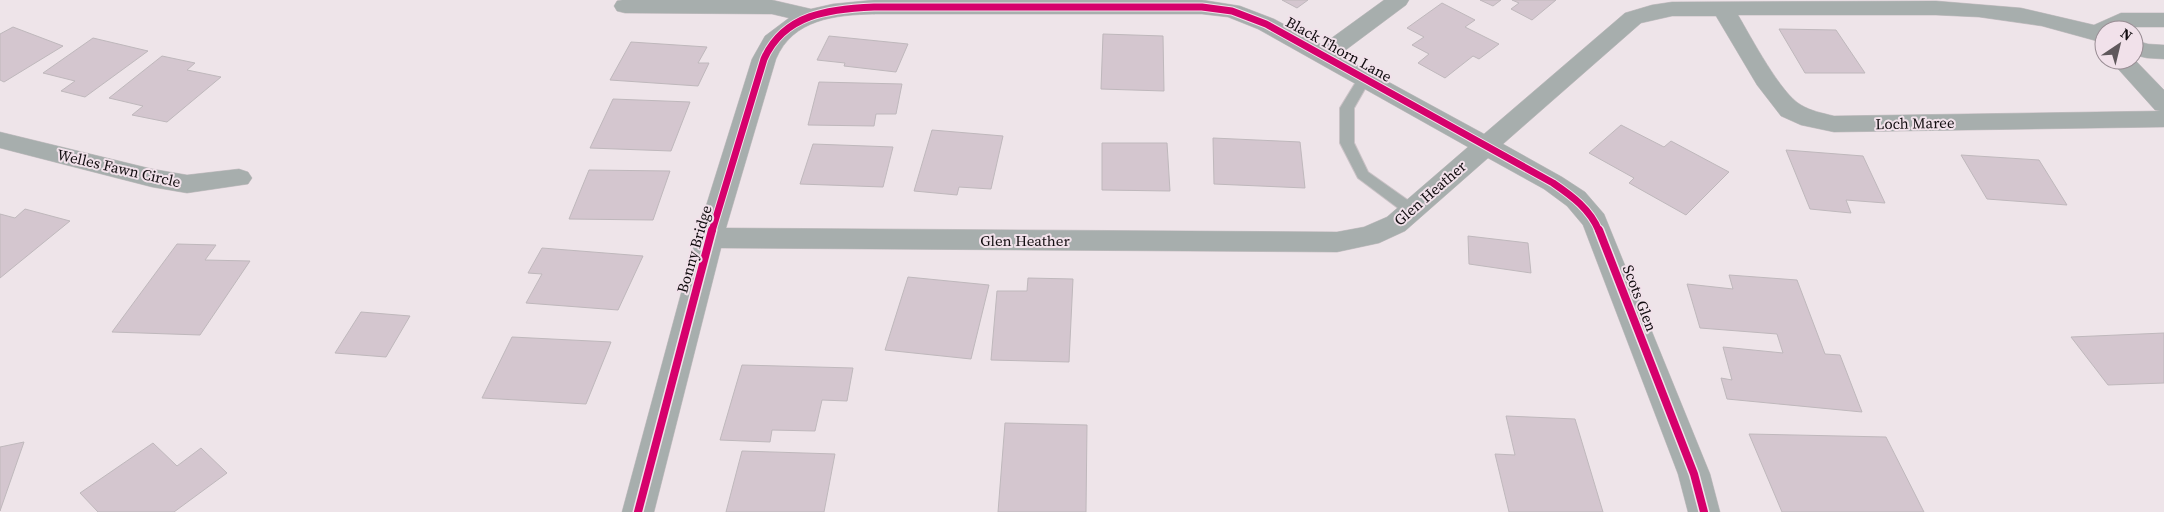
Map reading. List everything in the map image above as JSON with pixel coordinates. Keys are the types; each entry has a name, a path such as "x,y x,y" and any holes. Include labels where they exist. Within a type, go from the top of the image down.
{"street":[{"path":"1322,56 1398,0"},
{"name":"Black Thorn Lane","path":"625,6 772,6 812,16 829,10 874,7 1202,7 1232,11 1251,17 1484,146"},
{"name":"Glen Heather","path":"710,238 1337,242 1368,236 1396,224 1632,18 1652,12 1672,9 1936,8 1978,10 2063,22 2094,34"},
{"name":"Loch Maree","path":"1723,9 1765,80 1790,110 1810,118 1834,124 2164,119"},
{"name":"Bonny Bridge","path":"638,512 710,238 764,59 771,42 787,29 812,16"},
{"name":"Glen Heather","path":"2144,20 2164,20"},
{"path":"2144,51 2164,52"},
{"path":"2132,70 2164,104"},
{"name":"Welles Fawn Circle","path":"0,140 152,178 187,184 238,178"},
{"name":"Scots Glen","path":"1484,146 1553,183 1576,199 1595,220 1694,474 1704,512"}],"lane":[{"path":"1364,80 1347,108 1347,144 1363,175 1412,210"}],"building":[{"path":"1282,0 1308,0 1297,8"},
{"path":"1480,0 1501,0 1493,6"},
{"path":"1512,0 1556,0 1532,20 1511,9 1519,3"},
{"path":"1442,3 1475,20 1465,27 1499,44 1479,59 1473,56 1445,78 1418,63 1429,54 1412,45 1424,37 1407,28"},
{"path":"13,27 63,46 4,82 0,80 0,34"},
{"path":"1779,29 1836,30 1865,73 1805,73"},
{"path":"1103,34 1163,36 1164,91 1101,89"},
{"path":"829,36 908,44 896,72 844,66 845,63 817,60"},
{"path":"93,38 148,51 85,97 61,91 75,81 43,73"},
{"path":"631,42 707,47 698,63 709,63 698,86 610,80"},
{"path":"162,56 195,63 187,70 221,77 167,122 132,115 143,106 109,98"},
{"path":"819,82 902,84 896,114 876,114 874,126 808,125"},
{"path":"613,99 690,102 671,151 590,148"},
{"path":"1621,125 1664,147 1671,141 1729,172 1686,215 1629,183 1634,178 1589,153"},
{"path":"932,130 1003,136 991,189 959,187 957,195 914,191"},
{"path":"1213,138 1300,142 1305,188 1214,184"},
{"path":"1102,143 1167,143 1170,191 1102,190"},
{"path":"813,144 893,147 883,187 800,184"},
{"path":"1786,150 1863,156 1885,203 1846,200 1851,213 1810,209"},
{"path":"1961,155 2039,160 2067,205 1987,199"},
{"path":"589,170 670,171 653,220 569,219"},
{"path":"25,209 70,221 0,278 0,214 15,218"},
{"path":"1468,236 1528,243 1531,273 1469,264"},
{"path":"177,244 216,245 205,260 250,261 200,335 112,332"},
{"path":"542,248 643,256 618,310 526,303 542,274 528,273"},
{"path":"1729,275 1797,280 1825,354 1840,355 1862,412 1727,399 1721,378 1732,380 1723,347 1783,353 1777,334 1700,328 1687,284 1733,289"},
{"path":"908,277 989,285 971,359 885,350"},
{"path":"1028,278 1073,279 1069,362 991,360 997,291 1027,291"},
{"path":"361,312 410,316 386,357 335,353"},
{"path":"2164,333 2164,383 2108,385 2071,337"},
{"path":"512,337 611,342 586,404 482,398"},
{"path":"742,365 853,368 847,401 822,400 815,431 772,430 770,442 720,440"},
{"path":"1506,416 1575,419 1603,512 1509,512 1495,454 1515,455"},
{"path":"1005,423 1087,425 1086,512 998,512"},
{"path":"1749,434 1886,437 1924,512 1782,512"},
{"path":"24,442 0,511 0,447"},
{"path":"153,443 177,466 201,448 227,473 174,512 98,512 80,493"},
{"path":"742,451 835,454 824,512 726,512"}],"cycle path":[{"path":"638,512 710,238 769,47 783,31 820,13 874,7 1202,7 1232,11 1266,24 1553,183 1576,199 1595,221 1694,474 1704,512"}]}
